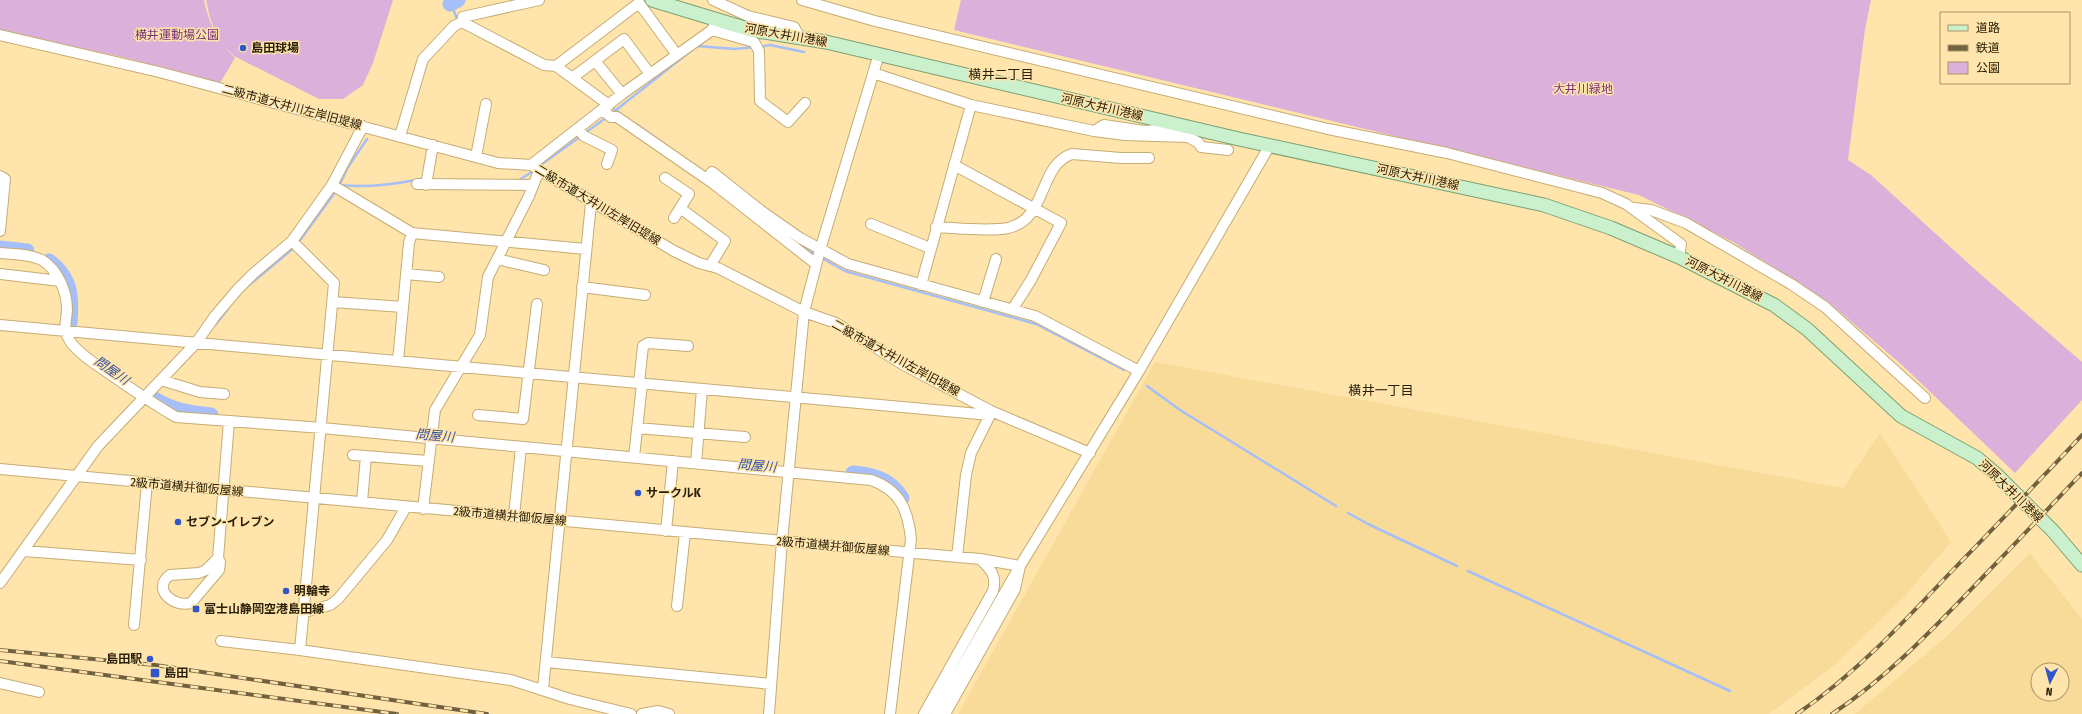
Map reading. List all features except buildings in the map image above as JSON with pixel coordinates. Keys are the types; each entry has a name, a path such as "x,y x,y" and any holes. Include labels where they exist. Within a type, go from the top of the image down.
{"main road":[{"name":"河原大井川港線","path":"652,0 715,25 799,36 879,54 1190,127 1544,205 1611,228 1679,257 1774,305 1807,330 1901,416 1977,458 1997,475 2053,531 2082,565"}],"street":[{"path":"400,136 423,59 454,26 462,22 463,18 500,5 539,0"},
{"path":"713,0 748,16 794,27 799,36"},
{"path":"802,0 875,21 1328,129 1454,155 1602,193 1632,208 1681,244 1679,257"},
{"path":"556,66 639,3 677,55"},
{"path":"462,22 544,65 556,66 606,107 611,117 617,117 710,175 775,226 816,263"},
{"path":"423,508 435,410 480,335 488,277 533,185 535,168 578,129 622,94 677,55 715,25 754,42 759,51 760,101 788,122 805,103"},
{"name":"二級市道大井川左岸旧堤線","path":"0,35 159,72 498,163 535,168 591,203 674,251 710,266 804,312 836,323 902,364 990,413 1090,453"},
{"path":"572,78 624,39 650,74"},
{"path":"769,714 782,541 797,398 804,312 816,263 879,54"},
{"path":"595,61 622,94"},
{"path":"873,73 971,105 1094,131 1125,136 1188,137 1199,143 1201,147 1228,150"},
{"path":"476,157 486,104"},
{"path":"921,285 930,248 971,105"},
{"path":"1094,131 1104,125 1144,131 1190,127"},
{"path":"0,583 98,446 196,343 215,316 238,289 254,273 292,241 332,185 363,126"},
{"path":"578,129 584,136 612,150 607,164"},
{"path":"433,145 421,184 533,185"},
{"path":"935,714 1020,566 1139,371 1270,145"},
{"path":"936,227 1007,228 1019,224 1030,217 1054,170 1065,157 1072,154 1121,158 1149,158"},
{"path":"954,165 1061,223 1031,280 1012,310"},
{"path":"0,176 5,179 0,231"},
{"path":"665,178 689,194 674,218"},
{"path":"332,185 412,233 586,249"},
{"path":"543,689 591,203"},
{"path":"680,208 725,241 710,266"},
{"path":"1632,208 1650,210 1686,223 1791,284 1825,307 1925,398"},
{"path":"871,224 930,248"},
{"path":"775,226 848,264 1035,316 1139,371"},
{"path":"398,361 406,274 412,233"},
{"path":"292,241 334,283 305,612 300,650"},
{"path":"0,253 29,256 42,260 53,270 60,281 66,302 64,331 73,345 84,356 144,398 176,417 322,428 871,480 891,489 905,510 909,520 911,539 890,714"},
{"path":"497,259 544,270"},
{"path":"983,302 996,259"},
{"path":"0,274 60,281"},
{"path":"406,274 439,277"},
{"path":"582,287 644,294"},
{"path":"333,302 403,307"},
{"path":"478,415 523,419 537,304"},
{"path":"0,325 797,398 990,413 971,454 966,475 957,557"},
{"path":"634,458 643,346 648,343 688,346"},
{"path":"161,380 200,392 224,394"},
{"path":"696,463 702,389"},
{"path":"218,558 206,570 199,573 170,575 164,582 164,592 166,596 178,604 185,605 191,603 219,570 220,562 218,558 229,421"},
{"path":"637,428 745,437"},
{"path":"514,516 521,447"},
{"path":"353,455 428,461"},
{"path":"362,502 366,456"},
{"path":"666,531 673,461"},
{"name":"2級市道横井御仮屋線","path":"0,469 957,557 1020,566"},
{"path":"134,625 147,483"},
{"path":"305,612 330,605 338,599 387,540 406,507"},
{"path":"677,606 685,533"},
{"path":"24,551 141,560"},
{"path":"924,714 994,592 995,576 980,560"},
{"path":"945,714 1015,589 1020,566"},
{"path":"221,641 300,650 511,680 543,689 570,699 631,714"},
{"path":"546,662 771,684"},
{"path":"0,683 39,692"},
{"path":"642,714 658,711 669,714"}],"shaded area":[{"path":"1155,362 1843,488 1880,433 1951,542 1904,597 1836,664 1769,714 958,714"},
{"path":"2030,553 2082,619 2082,714 1855,714 1948,635"}],"green space":[{"name":"横井運動場公園","path":"0,0 204,0 215,32 235,58 220,83 122,57 0,31"},
{"path":"206,0 393,0 373,63 363,85 343,99 319,99 234,56 219,40 210,18"},
{"name":"大井川緑地","path":"961,0 1871,0 1865,29 1848,160 1871,175 1979,273 2082,362 2082,400 2015,473 1902,365 1827,301 1733,242 1639,195 954,30"}],"waterway":[{"path":"450,0 458,22"},
{"path":"450,4 458,0"},
{"path":"760,47 770,45 804,52"},
{"path":"611,114 697,46 735,49 755,47"},
{"path":"611,107 620,113"},
{"path":"585,133 607,117"},
{"path":"636,124 666,145"},
{"path":"538,167 581,136"},
{"path":"339,186 348,167 367,139"},
{"path":"519,180 535,170"},
{"path":"340,185 378,186 416,180"},
{"path":"298,243 336,191"},
{"path":"801,244 816,255"},
{"path":"242,291 295,247"},
{"name":"問屋川","path":"0,248 27,251"},
{"path":"820,257 845,271 1036,324 1124,370"},
{"name":"問屋川","path":"49,261 62,274 69,289 71,305 70,323"},
{"path":"216,324 228,309"},
{"path":"1147,386 1180,410 1336,506"},
{"name":"問屋川","path":"153,398 181,410 211,415"},
{"name":"問屋川","path":"853,473 868,475 887,482 902,498"},
{"path":"1348,513 1457,566"},
{"path":"1468,571 1730,691"}],"railway":[{"path":"1797,714 1838,683 1895,631 2082,435"},
{"path":"1832,714 1853,700 1910,651 1964,597 2082,473"},
{"path":"0,650 155,665 487,714"},
{"path":"0,661 397,714"}],"place":[{"name":"島田球場","path":"243,48"},
{"name":"サークルK","path":"638,493"},
{"name":"セブン-イレブン","path":"178,522"},
{"name":"明輪寺","path":"286,591"},
{"name":"富士山静岡空港島田線","path":"196,609"},
{"name":"島田駅","path":"150,659"},
{"name":"島田","path":"155,673"}],"district":[{"name":"横井二丁目","path":"1001,74"},
{"name":"横井一丁目","path":"1381,390"}]}
